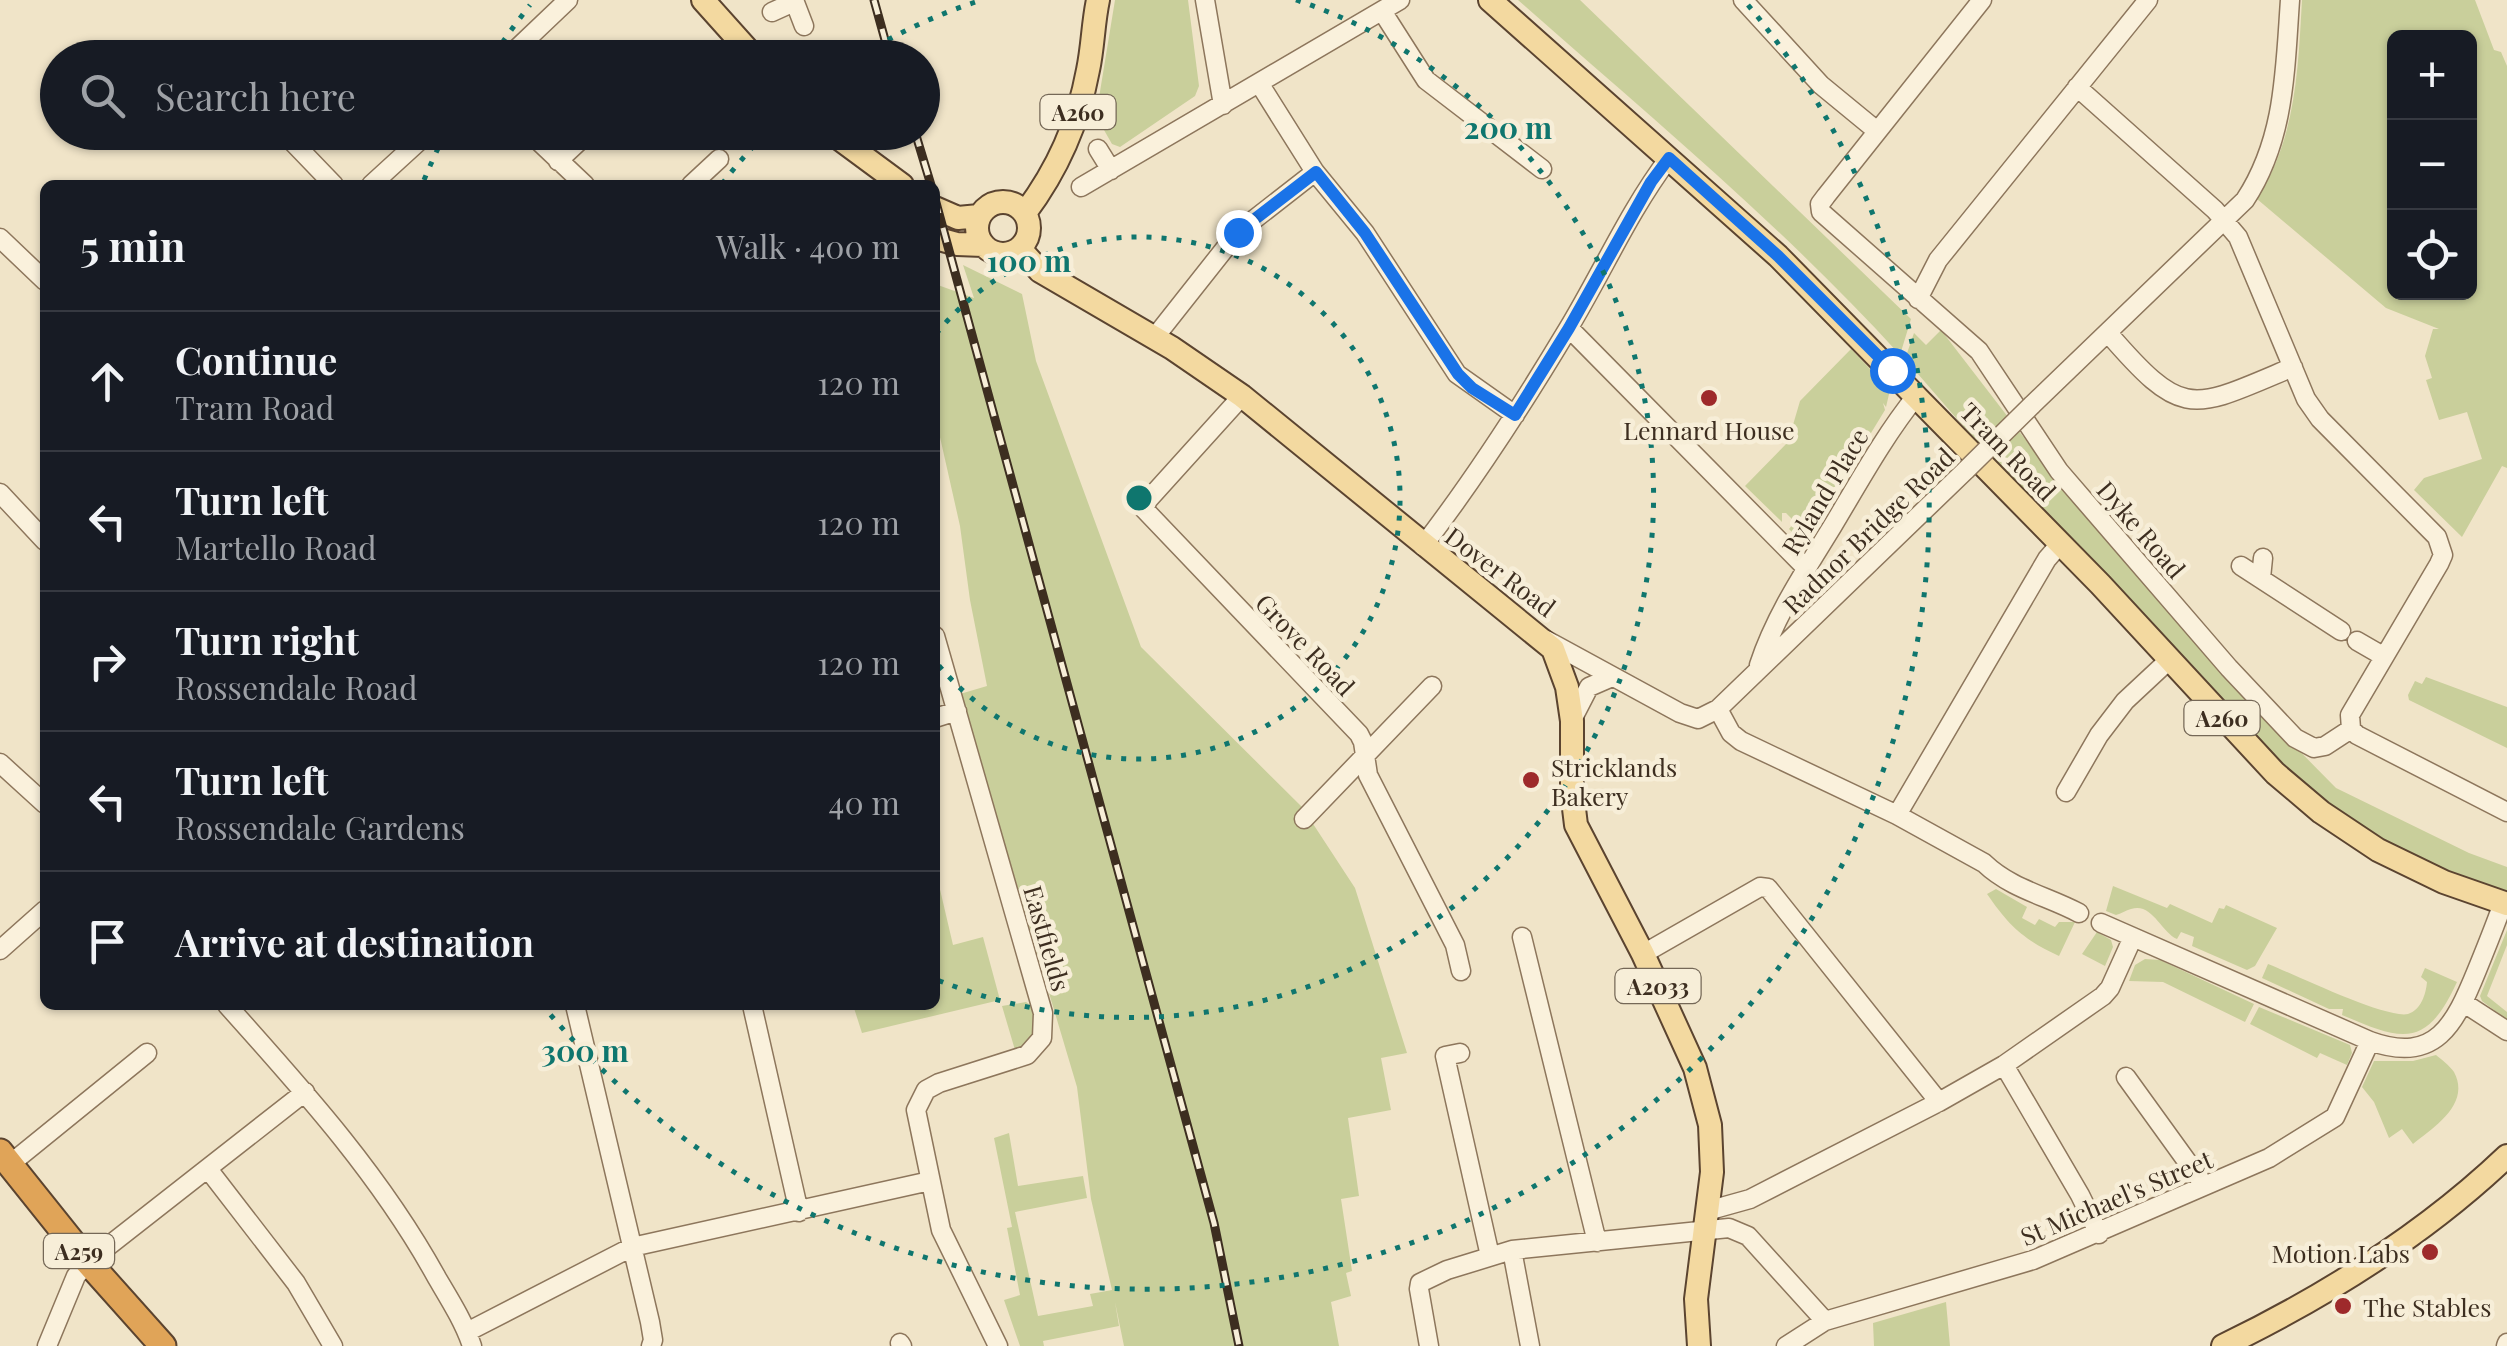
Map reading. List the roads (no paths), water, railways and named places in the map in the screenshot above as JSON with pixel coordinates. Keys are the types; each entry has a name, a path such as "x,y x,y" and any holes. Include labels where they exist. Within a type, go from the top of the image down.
{"highway":[{"name":"A259","path":"5,1158 88,1262 163,1346"}],"main road":[{"path":"703,0 739,40"},
{"name":"A260","path":"1025,212 1061,158 1070,137 1089,68 1098,0"},
{"name":"Tram Road","path":"1490,0 1778,256 2060,544 2274,773 2350,833 2408,866 2505,904"},
{"path":"845,150 869,180"},
{"path":"855,150 895,180"},
{"path":"940,239 983,246 997,254 1020,249 1030,228 1025,212 1010,202 985,209 977,231 983,246"},
{"path":"940,210 958,218 980,216"},
{"name":"Dover Road","path":"1020,249 1029,262 1056,281 1154,337 1242,396 1423,546 1546,640 1562,670 1572,721 1576,825 1643,954 1695,1068 1704,1098 1712,1147 1696,1299 1699,1346"},
{"path":"2223,1346 2278,1319 2403,1243 2507,1156"}],"street":[{"path":"526,40 568,0"},
{"path":"1205,0 1222,104"},
{"path":"1081,187 1400,0"},
{"path":"1743,0 1821,85 1877,131"},
{"path":"1982,0 1820,204 1822,212 1918,299 1938,260 2148,0"},
{"name":"Radnor Bridge Road","path":"1718,710 2245,200 2261,176 2278,129 2290,0"},
{"path":"772,12 794,1 804,26"},
{"path":"1382,11 1426,80 1542,169"},
{"path":"1259,84 1316,172 1365,233 1458,374 1472,388 1515,415"},
{"path":"2077,87 2224,220 2244,246 2306,399 2437,537 2442,548 2440,564 2350,715 2351,729 2507,812"},
{"path":"1098,149 1110,170"},
{"path":"300,150 329,180"},
{"path":"376,180 409,150"},
{"path":"547,150 579,180"},
{"path":"558,161 570,150"},
{"path":"696,180 719,158"},
{"path":"1423,546 1481,469 1669,158"},
{"path":"1154,337 1238,232 1316,172"},
{"path":"0,238 40,276"},
{"name":"Dyke Road","path":"1918,299 1979,351 2060,471 2229,668 2295,738 2314,748 2325,746 2351,729"},
{"path":"1569,328 1806,568"},
{"path":"2108,333 2149,379 2180,398 2214,398 2293,367"},
{"name":"Ryland Place","path":"1757,670 1766,643 1806,568 1886,437 1917,395"},
{"name":"Grove Road","path":"1242,396 1144,509 1359,734 1368,775 1454,945 1461,970"},
{"path":"0,494 40,536"},
{"path":"1897,815 2046,559 2060,544"},
{"path":"2261,578 2263,558"},
{"path":"2241,566 2383,656"},
{"path":"1794,591 1818,613"},
{"path":"1546,640 1690,718 1705,718 1718,710 1731,733 1741,740 1897,815 2039,897 2079,913"},
{"name":"Eastfields","path":"940,654 1039,992 1044,1028 1042,1038 1027,1055 938,1083 921,1097 916,1110 945,1242 998,1346"},
{"path":"2066,792 2124,701 2168,660"},
{"path":"1572,721 1589,686 1612,677"},
{"path":"1304,819 1432,686"},
{"path":"940,716 956,710"},
{"path":"0,763 40,799"},
{"path":"1643,954 1760,887 1768,888 1939,1102"},
{"path":"2101,923 2370,1041 2388,1048 2408,1049 2435,1041 2449,1028 2505,904"},
{"path":"0,950 40,914"},
{"path":"1522,937 1597,1242"},
{"path":"1429,1346 1420,1283 1512,1250 1597,1242 1705,1221 1939,1102 2004,1064 2102,996 2110,988 2133,938"},
{"path":"2464,1002 2507,1031"},
{"path":"231,1010 368,1170 418,1244 470,1339 632,1247 930,1181"},
{"path":"576,1010 654,1340 651,1346"},
{"path":"753,1010 799,1212"},
{"name":"St Michael's Street","path":"1786,1346 1824,1321 2033,1260 2269,1158 2334,1116 2370,1041"},
{"path":"5,1158 148,1052"},
{"path":"1460,1053 1446,1056 1490,1256"},
{"path":"2004,1064 2099,1234"},
{"path":"2126,1077 2204,1185"},
{"path":"46,1346 76,1276 88,1262 305,1092"},
{"path":"208,1169 296,1283 333,1346"},
{"path":"1705,1221 1748,1236 1824,1321"},
{"path":"1512,1250 1530,1346"}],"railway":[{"path":"874,0 885,40"},
{"path":"920,150 929,180"},
{"path":"940,217 1214,1223 1239,1346"}],"place":[{"name":"Lennard House","path":"1709,398"},
{"name":"Stricklands Bakery","path":"1531,780"},
{"name":"Motion Labs","path":"2430,1252"},
{"name":"The Stables","path":"2343,1306"}]}
